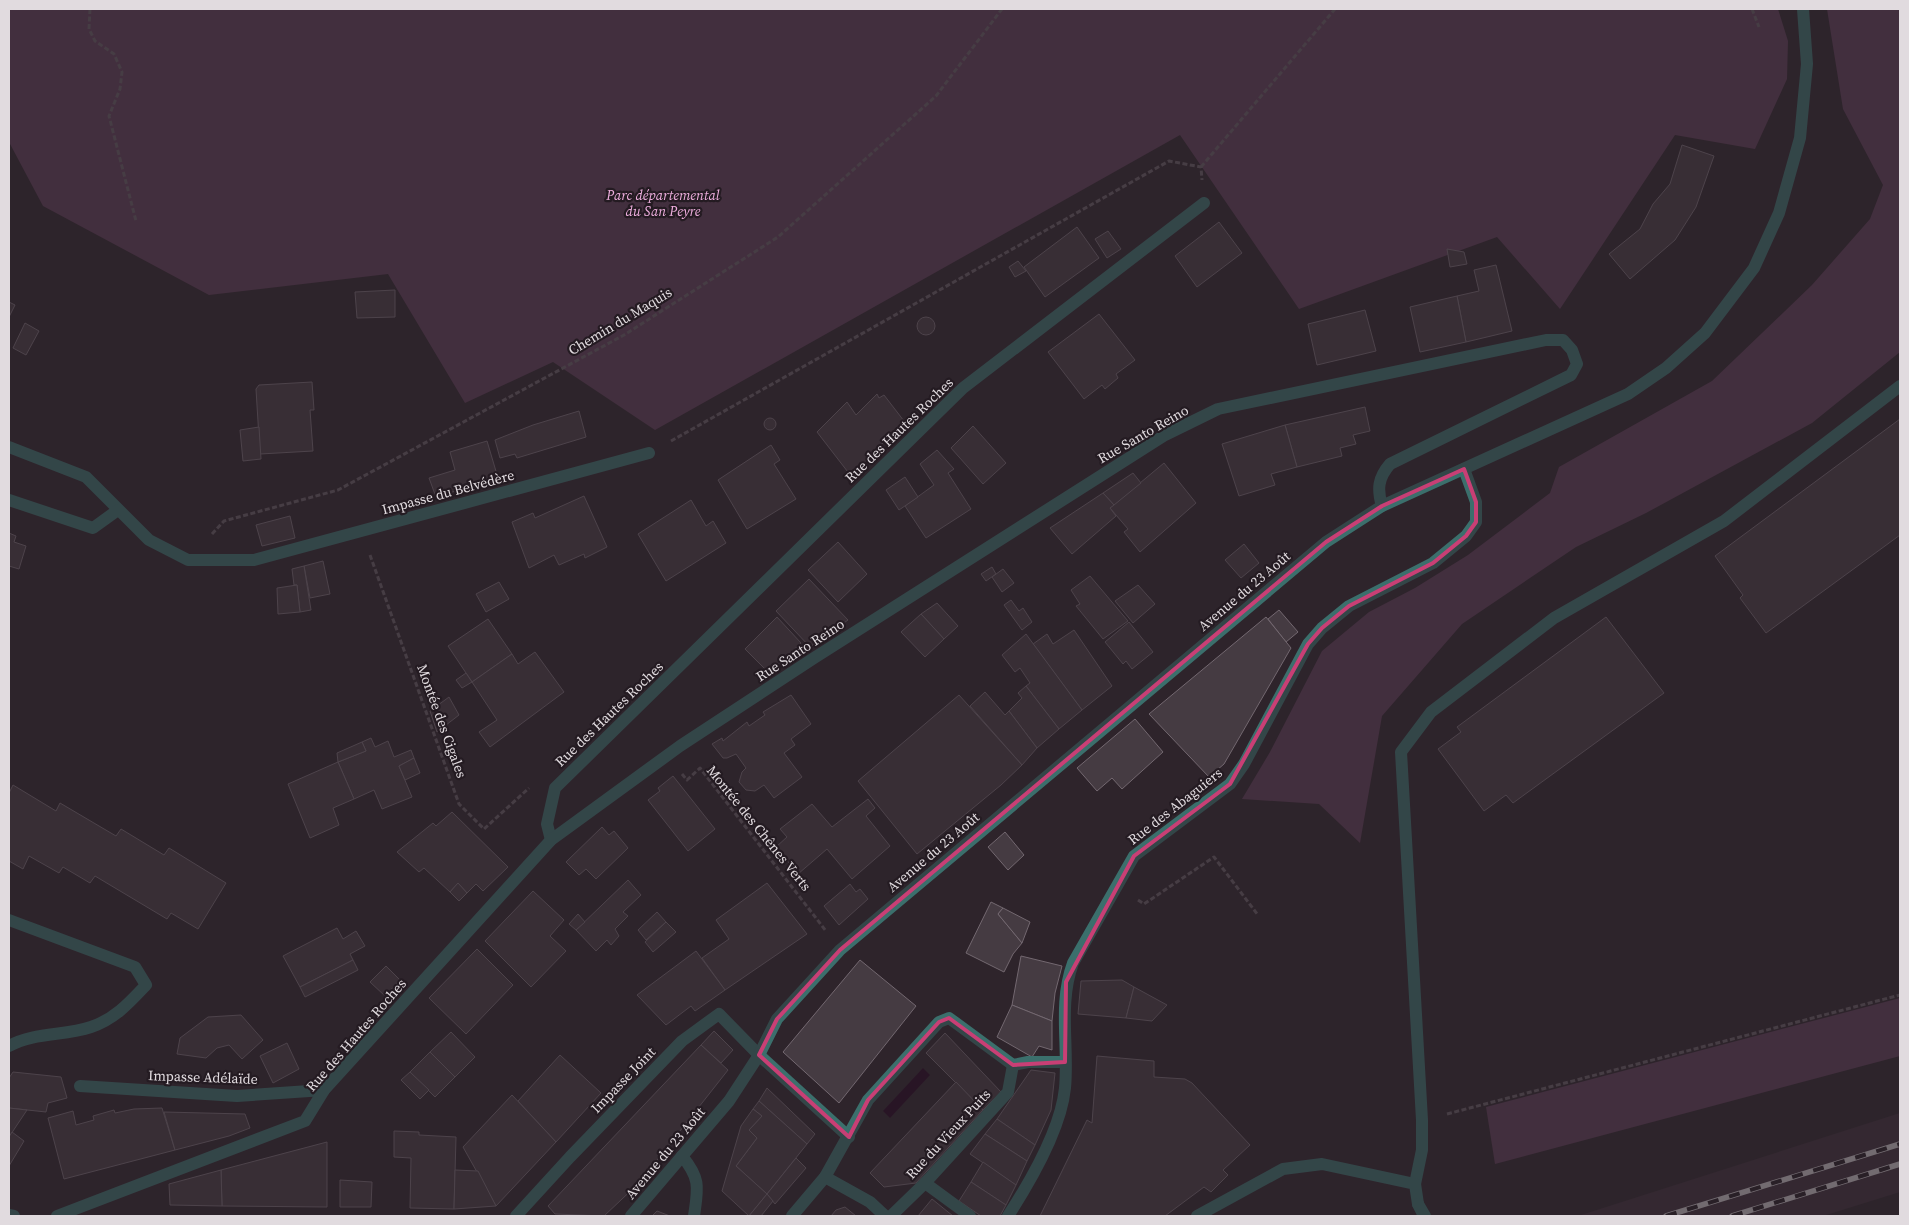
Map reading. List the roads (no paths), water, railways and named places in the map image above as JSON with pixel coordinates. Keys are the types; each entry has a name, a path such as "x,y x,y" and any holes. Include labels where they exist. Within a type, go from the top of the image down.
{"street":[{"name":"Avenue du 23 Août","path":"631,1216 729,1101 760,1055 777,1018 840,950 1326,542 1382,506 1628,394 1666,368 1705,333 1754,268 1779,212 1800,138 1807,64 1802,9"},
{"name":"Rue des Hautes Roches","path":"57,1216 305,1121 324,1090 551,840 547,824 554,788 963,388 1204,203"},
{"name":"Rue Santo Reino","path":"551,840 680,746 814,658 1156,441 1218,408 1546,340 1562,340 1572,350 1577,364 1571,375 1390,464 1383,472 1378,486 1382,506"},
{"path":"1424,1216 1418,1204 1415,1184 1422,1150 1422,1120 1400,752 1431,712 1554,618 1724,521 1900,386"},
{"path":"9,448 86,478 118,510 93,528 9,500"},
{"name":"Impasse du Belvédère","path":"118,510 149,540 188,560 254,560 649,453"},
{"name":"Rue des Abaguiers","path":"1008,1216 1029,1183 1058,1117 1065,1089 1066,982 1073,963 1134,856 1230,784 1244,764 1308,644 1322,628 1349,606 1433,563 1466,536 1476,522 1476,502 1464,469"},
{"path":"9,920 135,967 146,985 121,1012 91,1027 24,1038 9,1046"},
{"name":"Impasse Joint","path":"516,1216 682,1041 719,1014 760,1055"},
{"path":"792,1216 825,1178 868,1100 939,1022 949,1018 1013,1065 1028,1062 1065,1062"},
{"path":"760,1055 849,1137"},
{"name":"Rue du Vieux Puits","path":"891,1216 925,1183 1008,1092 1013,1065"},
{"name":"Impasse Adélaïde","path":"80,1086 237,1096 324,1090"},
{"path":"682,1156 695,1171 698,1189 694,1216"},
{"path":"1197,1216 1283,1170 1322,1164 1415,1184"},
{"path":"825,1178 870,1202 885,1216"},
{"path":"925,1183 970,1216"},
{"path":"9,1215 14,1216"}],"railway":[{"path":"1666,1216 1900,1144"},
{"path":"1732,1216 1900,1164"}],"park label":[{"name":"Parc départemental du San Peyre","path":"663,204"}]}
